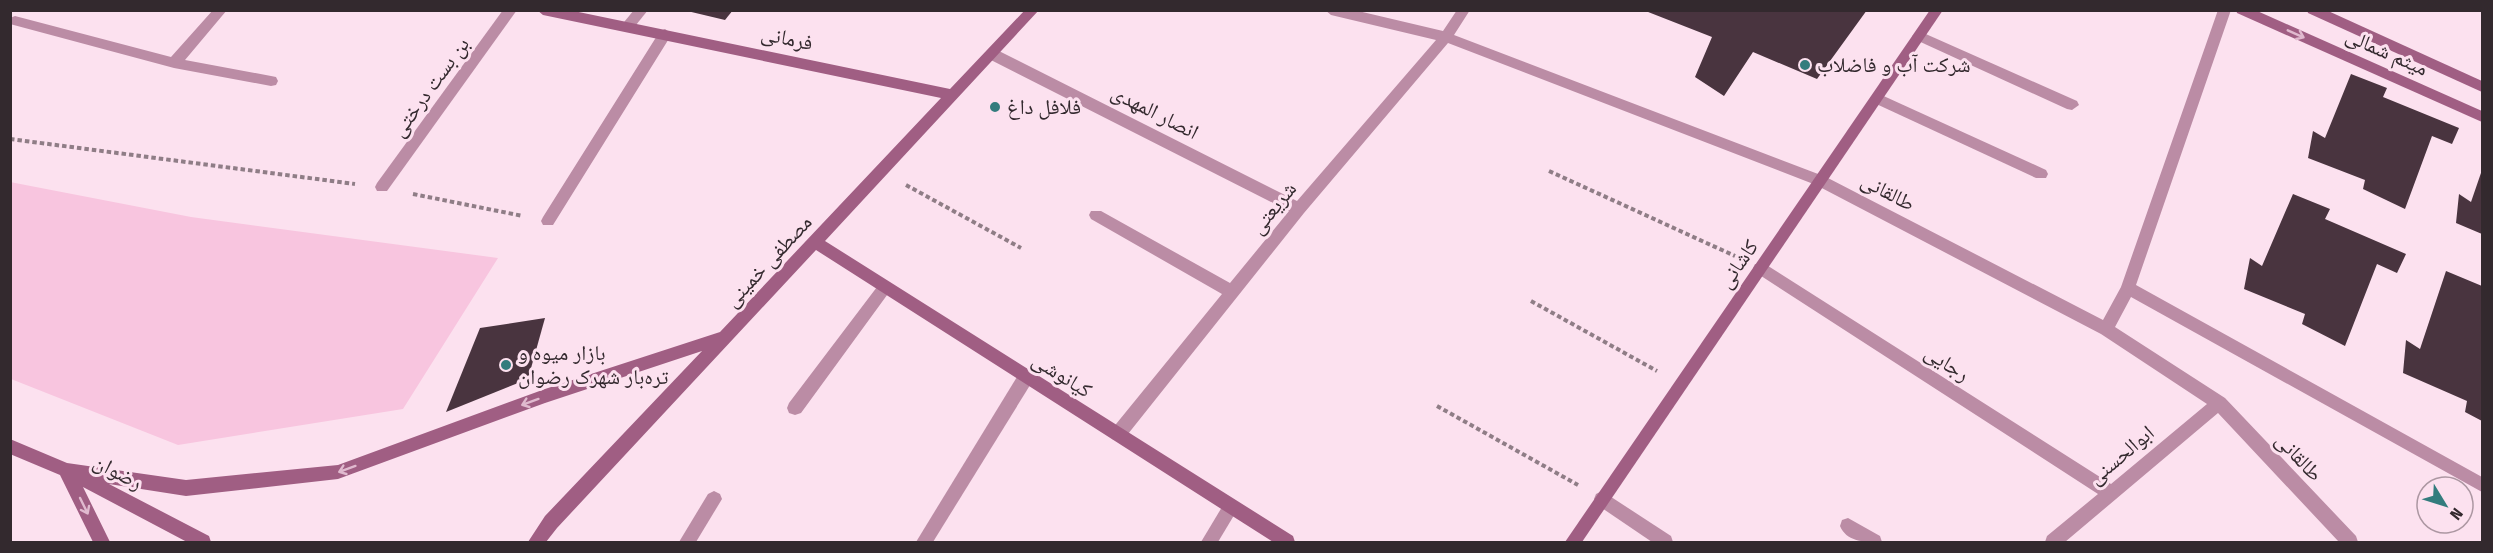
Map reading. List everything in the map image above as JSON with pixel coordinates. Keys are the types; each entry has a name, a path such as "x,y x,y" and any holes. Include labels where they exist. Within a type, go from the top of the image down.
{"main road":[{"name":"فرمانی","path":"543,10 951,95"},
{"name":"مصطفی خمینی","path":"536,543 550,522 1033,10"},
{"name":"کاشانی","path":"1573,543 1937,10"},
{"name":"میثم شمالی","path":"2242,10 2482,117"},
{"name":"میثم شمالی","path":"2313,10 2482,87"},
{"name":"کیانوشی","path":"814,242 1287,543"},
{"path":"66,470 186,488 338,472 545,396 725,337"},
{"name":"رضوان","path":"10,446 66,470 203,543"},
{"path":"66,470 102,543"}],"street":[{"path":"13,23 26,10"},
{"path":"174,63 221,10"},
{"name":"بن بست درختی","path":"382,187 511,10"},
{"path":"627,27 642,10"},
{"name":"طالقانی","path":"1331,10 1446,37 1821,181 2106,329 2219,403 2350,543"},
{"name":"شریعتی","path":"1118,434 1299,208 1446,37 1464,10"},
{"path":"2106,329 2128,288 2226,10"},
{"path":"13,23 174,63 271,81"},
{"path":"548,221 665,34"},
{"path":"1920,36 2072,105"},
{"name":"انصار المهدی","path":"992,54 1299,208"},
{"path":"1877,98 2041,174"},
{"path":"1096,215 1232,292"},
{"name":"رجایی","path":"1760,268 2111,493"},
{"path":"795,408 885,287"},
{"path":"2128,288 2482,485"},
{"path":"924,543 1026,377"},
{"name":"ابوالحسنی","path":"2053,543 2219,403"},
{"path":"687,543 714,499"},
{"path":"1602,499 1665,543"},
{"path":"1209,543 1231,507"},
{"path":"1848,526 1874,543"}],"path":[{"path":"10,139 382,187 548,221"},
{"path":"882,171 1021,248"},
{"path":"1549,171 1760,268"},
{"path":"1531,301 1681,384"},
{"path":"1437,406 1602,499"}],"shaded area":[{"path":"10,182 191,217 498,258 403,409 178,445 11,379"}],"building":[{"path":"683,10 733,10 725,20"},
{"name":"شرکت آب و فاضلاب","path":"1643,10 1867,10 1817,79 1753,52 1724,96 1695,77 1712,37"},
{"path":"2351,74 2387,88 2383,97 2459,128 2452,144 2432,136 2405,209 2363,189 2365,180 2308,158 2313,131 2325,138"},
{"path":"2482,170 2482,234 2456,223 2459,194 2471,202"},
{"path":"2293,194 2330,209 2325,219 2406,254 2397,273 2377,264 2345,346 2302,324 2305,314 2244,289 2250,258 2262,266"},
{"path":"2446,271 2482,286 2482,421 2465,412 2467,401 2403,373 2406,340 2420,349"},
{"path":"545,318 528,379 446,412 480,328"}],"place":[{"name":"شرکت آب و فاضلاب","path":"1805,65"},
{"name":"فلافل داغ","path":"995,107"},
{"name":"بازار میوه و تره‌بار شهرک رضوان","path":"506,365"}]}
